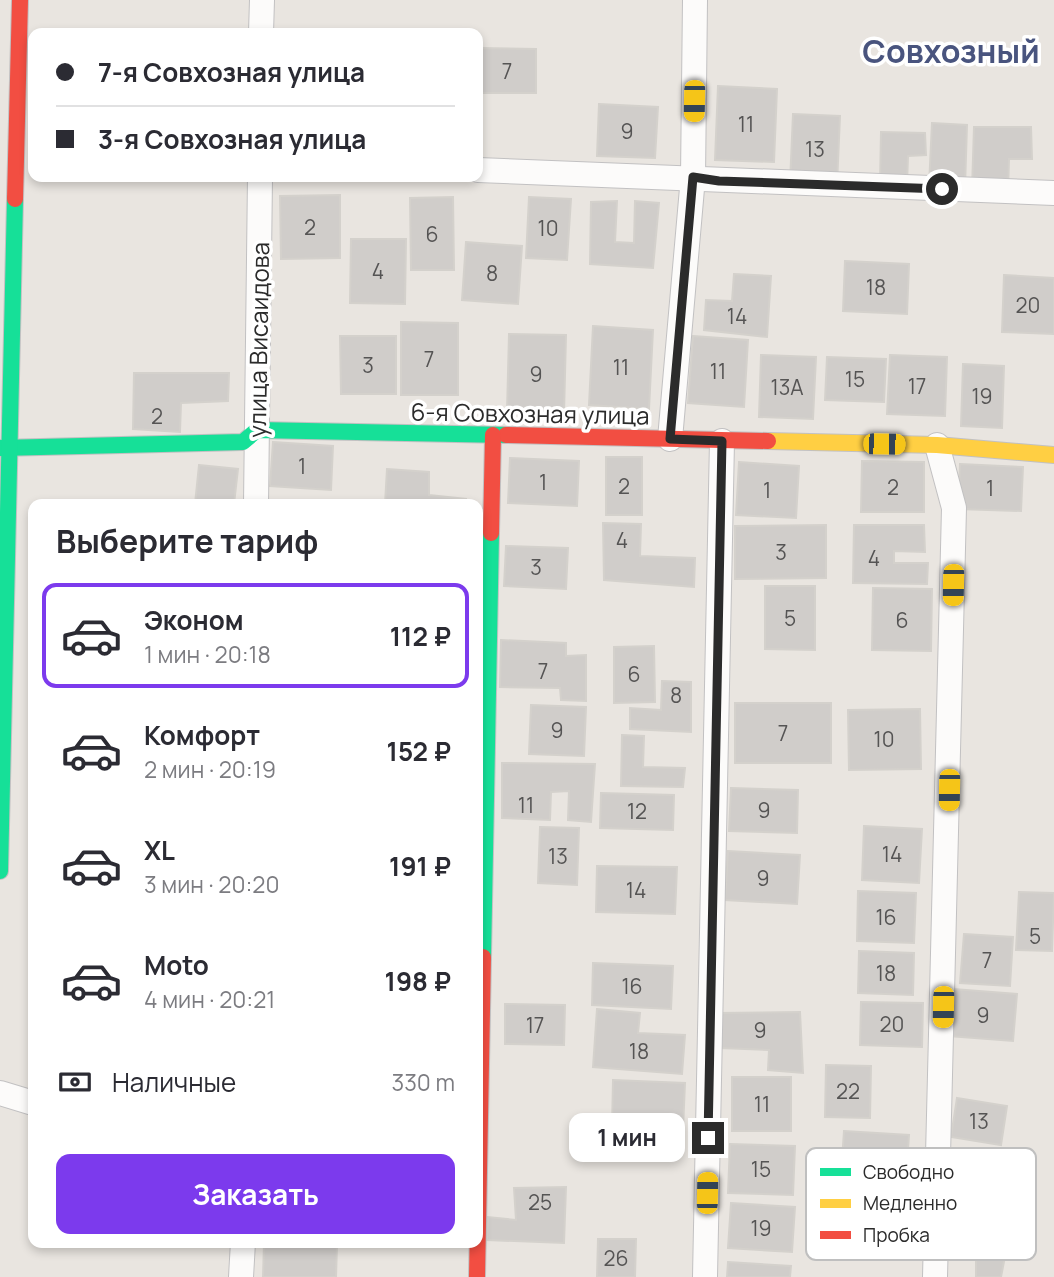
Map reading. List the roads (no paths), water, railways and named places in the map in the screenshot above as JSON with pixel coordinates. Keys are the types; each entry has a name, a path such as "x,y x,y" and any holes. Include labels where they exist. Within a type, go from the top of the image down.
{"street":[{"path":"0,871 5,447 20,0"},
{"path":"261,28 262,0"},
{"path":"670,439 693,177 695,0"},
{"path":"483,170 1054,193"},
{"name":"улица Висаидова","path":"256,499 260,182"},
{"path":"5,447 243,442 257,430"},
{"name":"6-я Совхозная улица","path":"257,430 937,445 1054,456"},
{"path":"483,961 493,435"},
{"path":"705,1277 722,441"},
{"path":"937,445 954,508 938,1148"},
{"path":"0,1093 28,1101"},
{"path":"242,1277 243,1248"},
{"path":"477,1277 478,1248"}],"district":[{"name":"Совхозный","path":"951,51"}]}
